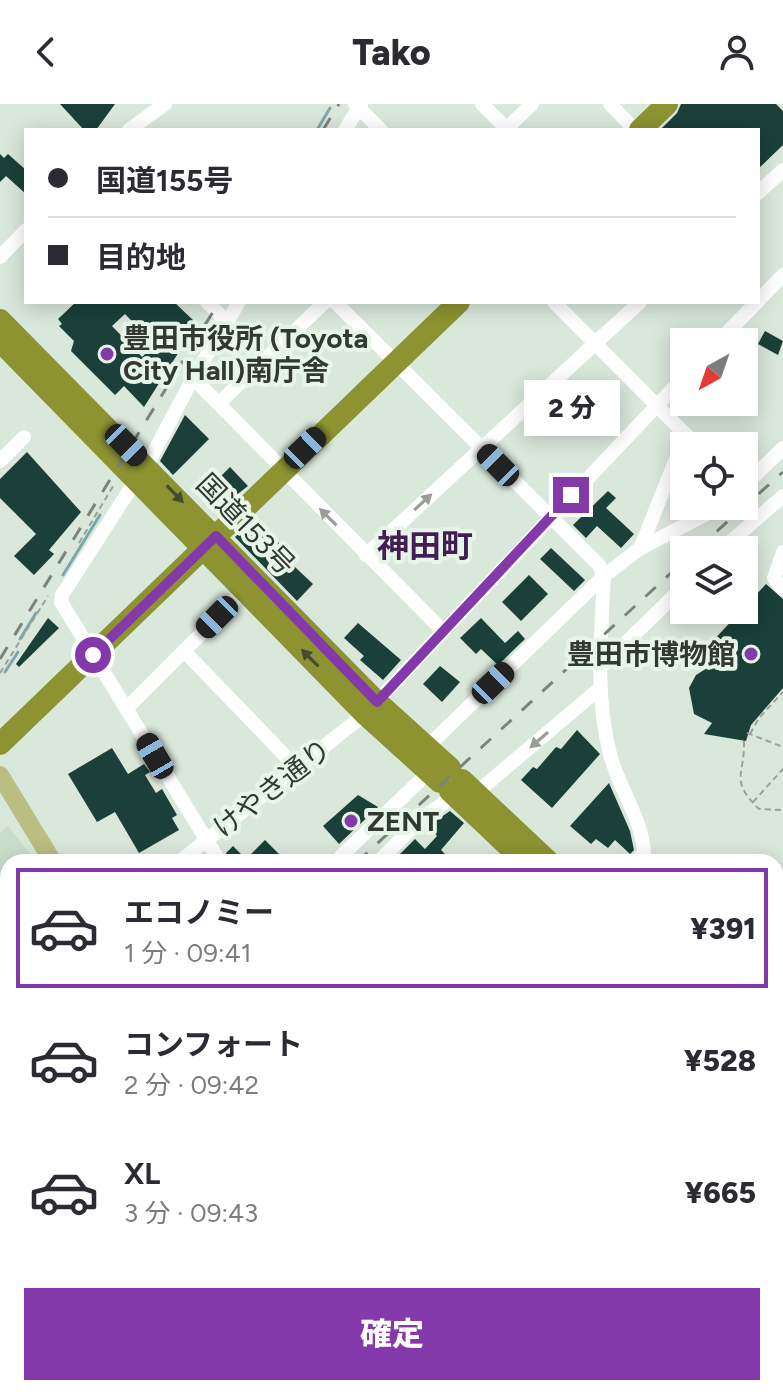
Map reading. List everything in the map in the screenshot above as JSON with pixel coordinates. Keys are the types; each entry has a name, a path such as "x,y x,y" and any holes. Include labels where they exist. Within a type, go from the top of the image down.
{"highway":[{"path":"640,128 667,104"},
{"path":"0,744 457,304"},
{"name":"国道153号","path":"0,320 142,473 371,708 426,748 452,783 518,854"},
{"name":"国道153号","path":"0,341 142,473"},
{"name":"国道153号","path":"209,543 244,591 452,783 539,854"}],"main road":[{"path":"0,775 48,854"}],"street":[{"path":"132,128 165,104"},
{"path":"482,104 505,128"},
{"path":"507,128 532,104"},
{"path":"610,104 636,128"},
{"path":"346,128 358,105 379,128"},
{"path":"760,191 783,170"},
{"path":"0,257 24,232"},
{"path":"760,298 783,275"},
{"path":"209,304 227,322"},
{"path":"215,854 61,602 62,595 142,473 193,378 238,304"},
{"path":"219,403 323,304"},
{"path":"337,304 599,565 604,576 599,689 611,758 643,837 643,854"},
{"path":"556,304 684,432"},
{"path":"366,555 638,304"},
{"path":"731,328 754,304"},
{"path":"193,378 443,631"},
{"name":"けやき通り","path":"189,854 371,708 670,392"},
{"path":"0,461 24,437"},
{"path":"758,472 783,448"},
{"path":"640,549 670,474"},
{"path":"737,536 783,496"},
{"path":"426,748 604,576 640,549 695,520"},
{"path":"783,552 774,578 783,589"},
{"path":"127,708 244,591"},
{"path":"600,668 670,600"},
{"path":"184,651 297,768"},
{"path":"347,854 599,689"},
{"path":"392,854 452,783"}],"path":[{"path":"783,692 749,734 783,747"},
{"path":"744,741 738,776 752,802 768,812 783,810"},
{"path":"752,802 783,769"}],"shaded area":[{"path":"8,826 31,854 0,854 0,833"}],"building":[{"path":"60,104 115,104 97,128 82,128"},
{"path":"681,104 776,104 783,111 783,145 760,167 760,128 662,128 677,113"},
{"path":"0,154 4,158 8,154 24,168 24,192 6,176 0,182"},
{"name":"豊田市役所 (Toyota City Hall)南庁舎","path":"74,304 176,304 193,320 194,325 186,333 189,336 144,407 124,386 115,395 71,351 74,341 59,326 62,324 58,319","holes":["125,314 155,345 142,357 112,326"]},
{"path":"765,331 783,341 778,355 758,344"},
{"path":"185,415 209,439 173,475 160,461"},
{"path":"27,452 81,512 49,550 54,554 34,575 14,556 36,534 0,498 0,479"},
{"path":"230,467 248,486 216,511 201,496"},
{"path":"608,491 616,498 606,508 634,534 621,548 597,526 586,538 573,525"},
{"path":"254,519 284,548 279,552 313,584 297,601 235,537"},
{"path":"551,548 585,580 574,591 540,559"},
{"path":"529,575 548,594 521,621 502,602"},
{"name":"豊田市博物館","path":"766,584 783,599 783,688 751,725 746,741 704,734 712,723 694,714 689,688 696,675 723,658 709,645 729,624 758,624 758,593"},
{"path":"48,618 59,628 19,667 16,664"},
{"path":"481,618 505,643 518,631 525,639 498,665 481,649 476,654 460,638"},
{"path":"358,623 401,660 383,680 360,660 364,656 344,638"},
{"path":"440,666 460,682 442,702 423,684"},
{"path":"577,730 600,754 552,808 521,780 533,767 537,769 556,747 561,749"},
{"path":"112,748 128,774 144,764 150,772 145,775 156,793 162,789 177,815 172,818 179,830 139,853 115,812 97,822 68,774"},
{"path":"609,783 630,831 634,850 630,854 615,840 608,848 596,839 591,844 570,826"},
{"name":"ZENT","path":"358,795 378,807 339,844 323,826"},
{"path":"450,811 464,823 441,850 445,854 400,854 415,839 425,849 437,836 428,826"},
{"path":"265,840 279,854 251,854"},
{"path":"233,846 241,854 226,854"}],"waterway":[{"path":"318,128 330,108"},
{"path":"63,575 100,515"},
{"path":"20,639 36,613"},
{"path":"5,672 18,652"}],"railway":[{"path":"324,128 339,104"},
{"path":"0,659 218,304"},
{"path":"712,536 783,472"},
{"path":"366,854 670,574"}],"place":[{"name":"豊田市役所 (Toyota City Hall)南庁舎","path":"107,354"},
{"name":"豊田市博物館","path":"751,654"},
{"name":"ZENT","path":"351,821"}],"district":[{"name":"神田町","path":"425,546"}],"route":[{"path":"93,655 216,536 377,702 571,495"}]}
